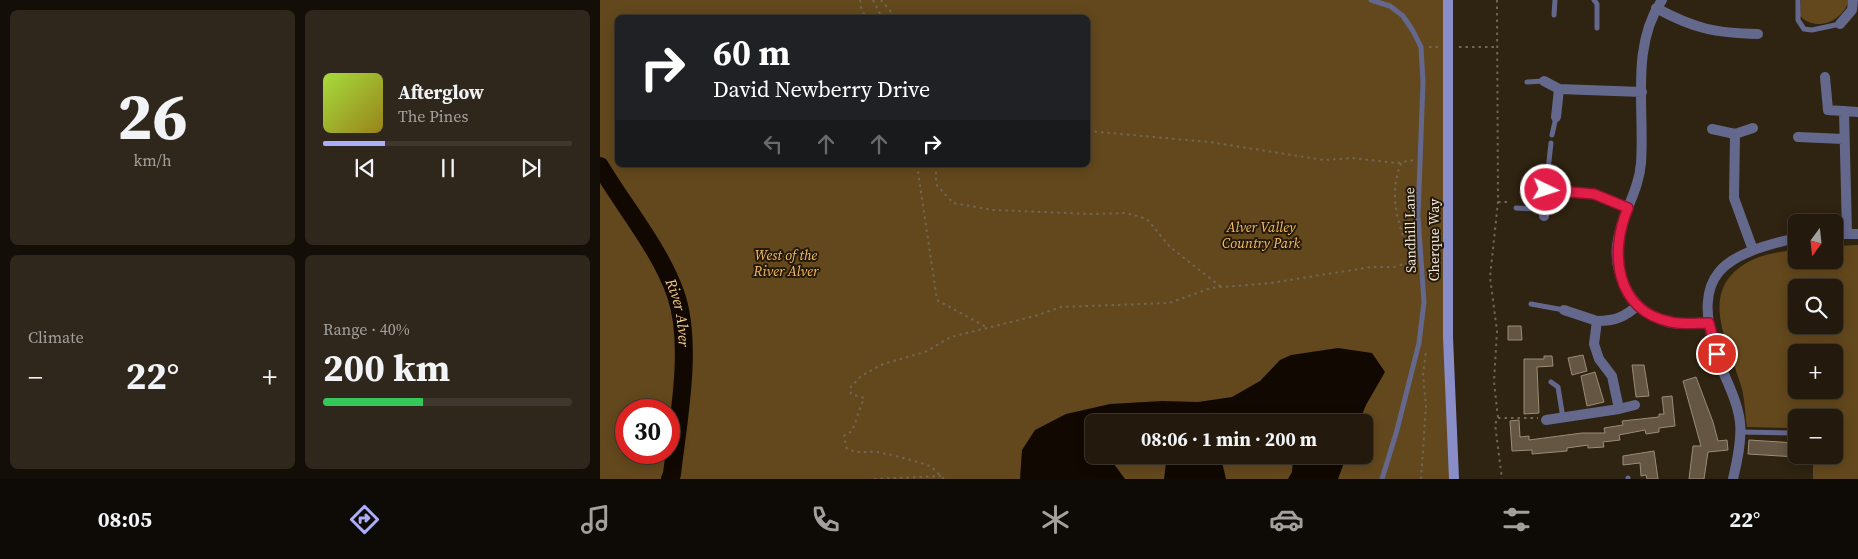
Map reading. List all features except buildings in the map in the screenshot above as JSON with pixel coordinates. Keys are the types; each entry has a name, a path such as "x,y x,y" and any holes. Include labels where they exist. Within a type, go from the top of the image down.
{"street":[{"name":"Cherque Way","path":"1448,0 1448,337 1454,479"},
{"path":"1709,323 1670,322 1660,319 1638,305 1623,282 1617,260 1618,240 1640,178 1644,39 1659,4 1680,21 1704,29 1721,33 1758,34"},
{"path":"1840,24 1854,8"},
{"path":"1825,77 1828,110 1858,112"},
{"path":"1544,81 1559,89 1642,92"},
{"path":"1556,117 1559,89"},
{"path":"1844,111 1847,233"},
{"path":"1712,129 1735,134 1753,128"},
{"path":"1735,134 1734,198 1753,250"},
{"path":"1798,137 1844,139"},
{"path":"1544,212 1546,179"},
{"path":"1546,190 1594,194 1628,208"},
{"path":"1843,233 1858,234"},
{"path":"1734,479 1740,422 1733,396 1717,354 1709,323 1709,297 1715,275 1730,260 1753,250 1788,240"},
{"path":"1564,310 1597,321 1612,321 1625,316 1638,305"},
{"path":"1597,321 1594,344 1599,359 1612,376 1619,409"},
{"path":"1546,420 1635,405"}],"lane":[{"name":"Sandhill Lane","path":"1371,0 1390,6 1404,16 1421,47 1423,82 1418,216 1424,302 1420,343 1382,479"},
{"path":"1554,15 1555,0"},
{"path":"1594,0 1597,4 1597,28"},
{"path":"1798,0 1798,20 1804,29 1812,30 1840,24"},
{"path":"1527,82 1544,81"},
{"path":"1552,135 1556,117"},
{"path":"1546,179 1551,143"},
{"path":"1516,208 1544,212 1557,210"},
{"path":"1530,304 1564,310"},
{"path":"1551,382 1558,387 1563,418"},
{"path":"1740,432 1788,433"}],"path":[{"path":"860,0 860,8 864,15"},
{"path":"873,0 880,15"},
{"path":"881,0 894,15"},
{"path":"1497,0 1498,202 1490,277 1497,331 1494,382 1498,418 1495,424 1502,479"},
{"path":"1421,47 1496,47"},
{"path":"1090,131 1209,142 1324,160 1352,158 1401,163 1421,158"},
{"path":"1401,163 1395,180 1395,207 1412,261"},
{"path":"917,167 937,300 990,328"},
{"path":"936,167 936,184 953,202 993,210 1092,214 1127,213 1147,219 1170,247 1221,287"},
{"path":"944,479 929,466 889,454 858,453 847,449 844,436 852,431 864,398 851,394 850,388 861,376 883,364 925,352 951,337 990,328 1061,307 1169,304 1211,288 1271,283 1371,267 1394,267 1420,259"},
{"path":"1421,479 1426,406 1423,374 1426,347"},
{"path":"1498,418 1546,420"},
{"path":"874,479 941,476"}],"green space":[{"name":"Alver Valley Country Park","path":"600,0 1448,0 1450,479 600,479"},
{"path":"1801,0 1849,0 1841,14 1835,19 1821,24 1814,24 1800,16"},
{"path":"1858,245 1858,479 1813,479 1813,464 1843,464 1843,409 1788,409 1788,428 1747,427 1742,389 1720,319 1720,302 1724,286 1734,272 1752,260 1788,251 1788,269 1843,269 1843,246"}],"shaded area":[{"path":"1338,348 1372,353 1385,372 1362,414 1085,414 1085,464 1114,464 1125,479 1020,479 1022,450 1035,430 1066,414 1110,404 1162,401 1198,402 1232,397 1260,381 1280,360 1291,355"},
{"path":"1166,464 1222,464 1226,479 1164,479"},
{"path":"1292,464 1344,464 1338,479 1288,479 1292,472"}],"waterway":[{"name":"River Alver","path":"600,166 661,261 676,295 681,315 684,360 683,384 670,479"}],"route":[{"path":"1546,190 1594,194 1628,208 1618,240 1617,260 1623,282 1629,293 1642,309 1660,319 1683,324 1709,323 1717,354"}],"park label":[{"name":"West of the River Alver","path":"786,264"}]}
